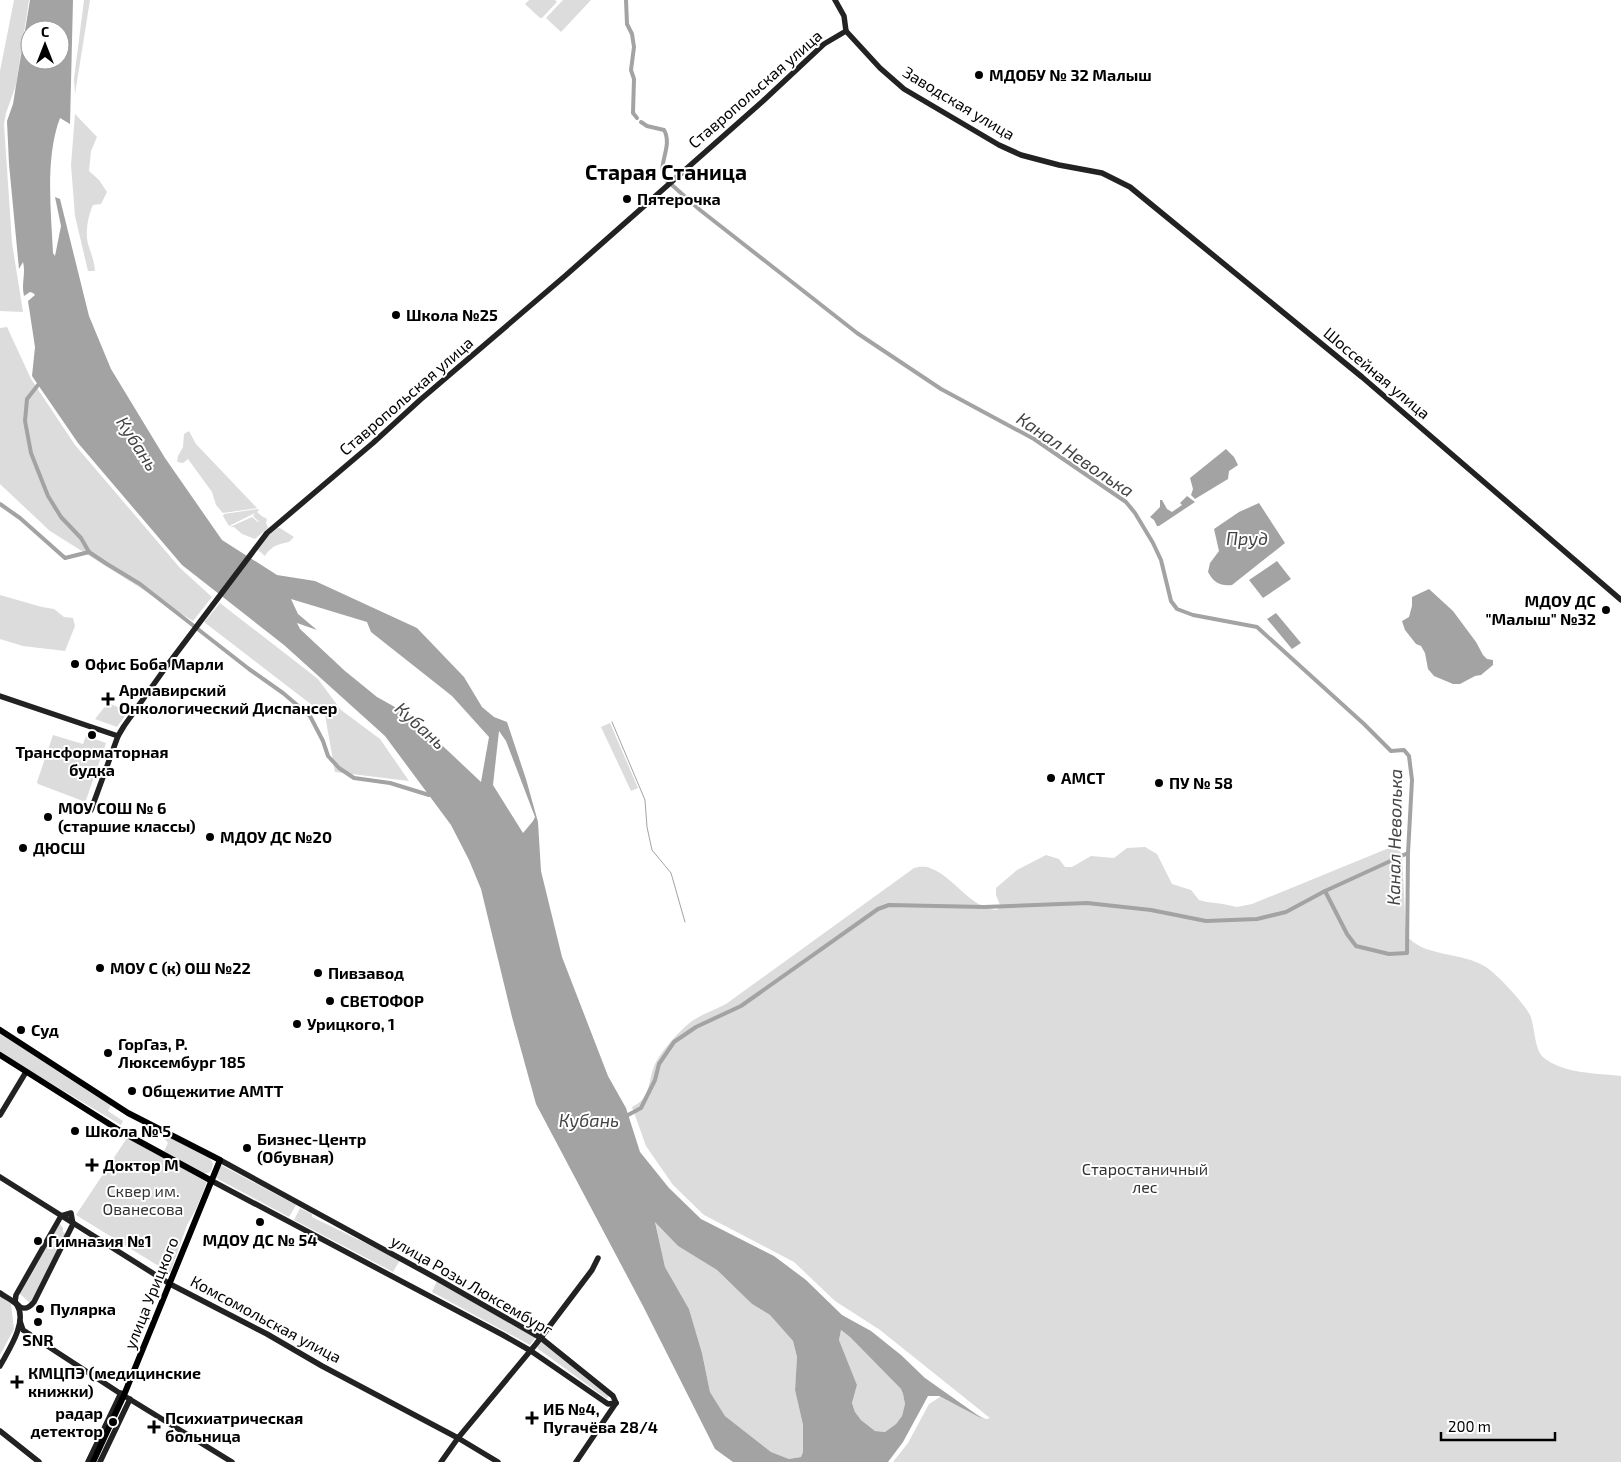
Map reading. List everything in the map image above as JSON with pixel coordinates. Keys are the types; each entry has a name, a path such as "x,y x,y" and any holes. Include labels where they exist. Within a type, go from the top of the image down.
{"main road":[{"name":"Заводская улица","path":"835,0 844,16 846,31 880,68 904,89 999,145 1035,160 1109,176"},
{"name":"Ставропольская улица","path":"91,810 118,736 256,546 276,525 373,443 672,181 824,44 846,31"},
{"name":"Шоссейная улица","path":"1109,176 1130,187 1362,377 1621,600"},
{"path":"0,696 118,736"},
{"name":"улица Розы Люксембург","path":"0,1030 128,1113 220,1160 436,1278 541,1338 614,1396 616,1404 608,1404 531,1351 122,1132 0,1055"},
{"path":"0,1115 26,1072"},
{"name":"улица Урицкого","path":"100,1462 220,1160"},
{"path":"0,1177 61,1216 16,1295 15,1303 19,1311 23,1330 232,1462"},
{"name":"Комсомольская улица","path":"61,1216 71,1213 73,1224 170,1284 267,1334 322,1366 458,1438 498,1462"},
{"path":"0,1293 26,1308 30,1306 34,1302 73,1224"},
{"path":"441,1462 458,1438 531,1351 592,1270 598,1258"},
{"path":"0,1366 18,1330 20,1320"},
{"name":"улица Урицкого","path":"88,1462 125,1396"},
{"name":"улица Урицкого","path":"93,1462 125,1396"},
{"path":"576,1462 616,1404"},
{"path":"0,1431 39,1462"}],"green space":[{"path":"14,0 29,0 26,20 20,20 20,59 16,85 4,124 12,243 23,312 0,311 0,71"},
{"path":"84,0 90,0 75,94 74,79"},
{"path":"529,0 555,0 557,2 540,18 525,4"},
{"path":"563,0 591,0 561,32 546,18"},
{"path":"75,114 97,137 91,151 89,171 99,180 107,192 101,204 93,205 88,224 87,239 95,271 88,271 75,216 71,165"},
{"path":"7,327 31,379 75,445 180,568 212,597 193,621 50,531 0,484 0,328"},
{"path":"189,431 196,444 257,508 223,513 216,505 212,492 188,459 183,463 177,462 183,447 184,434"},
{"path":"258,509 257,512 266,518 268,528 255,539 242,534 234,527 230,527 252,517 258,522 260,520 258,521 253,516 255,513 229,526 223,516 224,514"},
{"path":"277,528 294,537 289,542 272,548 265,556 258,550 266,538"},
{"path":"0,595 54,609 64,617 73,618 75,626 65,651 23,646 0,639"},
{"path":"220,603 318,679 341,710 380,739 409,781 335,772 325,715 204,622"},
{"path":"107,704 128,712 117,727 95,719"},
{"path":"610,723 638,788 631,791 601,727"},
{"path":"53,735 83,744 86,736 106,743 86,800 83,801 38,784 37,782"},
{"name":"Старостаничный лес","path":"1145,847 1157,854 1172,884 1191,890 1199,900 1237,907 1252,904 1389,848 1397,849 1402,854 1406,935 1413,942 1432,951 1477,962 1497,976 1516,996 1530,1015 1536,1044 1544,1058 1571,1070 1621,1076 1621,1462 893,1462 908,1443 929,1404 940,1397 986,1419 990,1418 880,1330 835,1301 794,1262 704,1215 673,1185 646,1146 632,1107 643,1098 656,1062 677,1034 696,1019 726,1004 914,868 926,867 939,872 970,898 987,908 997,910 1000,905 996,895 996,888 1017,870 1046,855 1059,859 1065,867 1072,867 1091,856 1114,858 1127,848"},
{"path":"0,1032 112,1103 108,1111 123,1121 121,1125 0,1053"},
{"path":"166,1135 210,1158 213,1164 211,1171 204,1173 164,1151 168,1143 164,1138"},
{"name":"Сквер им. Ованесова","path":"127,1138 207,1182 187,1225 170,1273 76,1215"},
{"path":"221,1165 296,1205 289,1217 216,1178"},
{"path":"300,1208 312,1214 312,1217 400,1260 393,1272 294,1220"},
{"path":"655,1221 678,1246 717,1270 752,1304 770,1315 793,1341 797,1357 795,1390 803,1425 803,1452 801,1457 789,1459 771,1452 725,1416 710,1392 702,1353 689,1309 665,1267"},
{"path":"59,1223 66,1234 30,1303 19,1293"},
{"path":"437,1281 536,1337 530,1345 432,1292"},
{"path":"0,1296 11,1304 14,1329 0,1355"},
{"path":"841,1330 901,1389 905,1404 902,1416 896,1424 885,1432 875,1431 861,1420 855,1412 852,1403 857,1385 839,1340"},
{"path":"542,1341 609,1394 607,1399 537,1348"}],"water":[{"name":"Кубань","path":"30,0 73,0 70,124 60,118 52,150 50,202 53,253 55,256 61,226 55,197 60,199 89,316 111,369 165,458 222,540 277,575 315,581 417,628 464,677 482,707 494,717 507,722 538,822 541,871 562,957 608,1076 626,1108 640,1152 669,1188 701,1219 774,1256 806,1280 842,1315 871,1331 901,1355 925,1378 983,1419 939,1396 928,1396 903,1442 888,1462 733,1462 715,1449 643,1306 536,1104 512,1017 481,889 451,825 385,736 284,645 182,565 78,443 32,376 35,347 28,301 35,295 30,292 24,296 23,262 19,269 7,121 13,104 20,61 20,70 70,70 70,20 27,20","holes":["291,599 367,622 371,632 452,696 489,737 481,782 411,716 377,697 345,671 300,629 297,623 317,630 298,614","499,731 506,741 535,817 523,833 493,785","655,1222 678,1246 717,1270 752,1304 770,1315 793,1341 797,1357 795,1390 803,1425 803,1452 801,1457 789,1459 771,1452 725,1416 710,1392 702,1353 689,1309 665,1267","841,1330 901,1389 905,1404 902,1416 896,1424 885,1432 875,1431 861,1420 855,1412 852,1403 857,1385 839,1340"]},
{"path":"1226,449 1234,457 1238,465 1229,471 1228,479 1195,499 1191,495 1193,489 1190,478"},
{"path":"1187,496 1195,502 1159,526 1150,517 1160,507 1160,500 1172,512 1182,505 1180,503"},
{"name":"Пруд","path":"1259,503 1285,543 1232,585 1218,583 1208,572 1210,563 1219,551 1214,529 1239,512"},
{"path":"1277,561 1291,579 1263,598 1249,580"},
{"path":"1429,589 1453,611 1476,642 1483,655 1487,659 1493,660 1493,665 1481,675 1460,684 1453,684 1434,676 1428,669 1425,653 1421,646 1416,644 1405,630 1402,621 1409,617 1412,597"},
{"path":"1276,613 1301,643 1292,649 1267,619"}],"waterway":[{"name":"Канал Неволька","path":"626,0 627,24 632,34 634,47 631,70 634,79 633,113 637,118"},
{"name":"Канал Неволька","path":"641,122 647,126 664,130 667,143 662,170 667,181"},
{"name":"Канал Неволька","path":"672,185 700,210 857,333 941,389 1034,439 1126,502 1153,543 1161,560 1171,601 1177,609 1193,615 1257,627 1391,751 1404,750 1409,756 1412,780 1408,853 1407,953 1389,954 1356,946 1347,934 1325,891"},
{"path":"0,504 20,518 65,558 89,552 81,538 61,517 48,496 31,453 25,421 27,399 38,385"},
{"path":"89,552 140,584 249,669 283,693 310,716 323,741 328,756 339,768 354,778 390,783 429,795"},
{"path":"612,722 645,800 647,827 652,850 671,873 685,922"},
{"path":"628,1115 641,1108 655,1080 659,1064 674,1042 696,1027 741,1006 878,909 889,905 984,907 1087,903 1151,910 1206,921 1257,919 1286,912 1325,891 1408,853"}],"place":[{"name":"МДОБУ № 32 Малыш","path":"979,75"},
{"name":"Пятерочка","path":"627,199"},
{"name":"Школа №25","path":"396,315"},
{"name":"МДОУ ДС \"Малыш\" №32","path":"1606,610"},
{"name":"Офис Боба Марли","path":"75,664"},
{"name":"Армавирский Онкологический Диспансер","path":"108,699"},
{"name":"Трансформаторная будка","path":"92,735"},
{"name":"АМСТ","path":"1051,778"},
{"name":"ПУ № 58","path":"1159,783"},
{"name":"МОУ СОШ № 6 (старшие классы)","path":"48,817"},
{"name":"МДОУ ДС №20","path":"210,837"},
{"name":"ДЮСШ","path":"23,848"},
{"name":"МОУ С (к) ОШ №22","path":"100,968"},
{"name":"Пивзавод","path":"318,973"},
{"name":"СВЕТОФОР","path":"330,1001"},
{"name":"Урицкого, 1","path":"297,1024"},
{"name":"Суд","path":"21,1030"},
{"name":"ГорГаз, Р. Люксембург 185","path":"108,1053"},
{"name":"Общежитие АМТТ","path":"132,1091"},
{"name":"Школа № 5","path":"75,1131"},
{"name":"Бизнес-Центр (Обувная)","path":"247,1148"},
{"name":"Доктор М","path":"92,1165"},
{"name":"МДОУ ДС № 54","path":"260,1222"},
{"name":"Гимназия №1","path":"38,1241"},
{"name":"Пулярка","path":"40,1309"},
{"name":"SNR","path":"38,1322"},
{"name":"КМЦПЭ (медицинские книжки)","path":"17,1382"},
{"name":"ИБ №4, Пугачёва 28/4","path":"532,1418"},
{"name":"радар детектор","path":"113,1422"},
{"name":"Психиатрическая больница","path":"154,1427"}],"district":[{"name":"Старая Станица","path":"666,173"}]}
